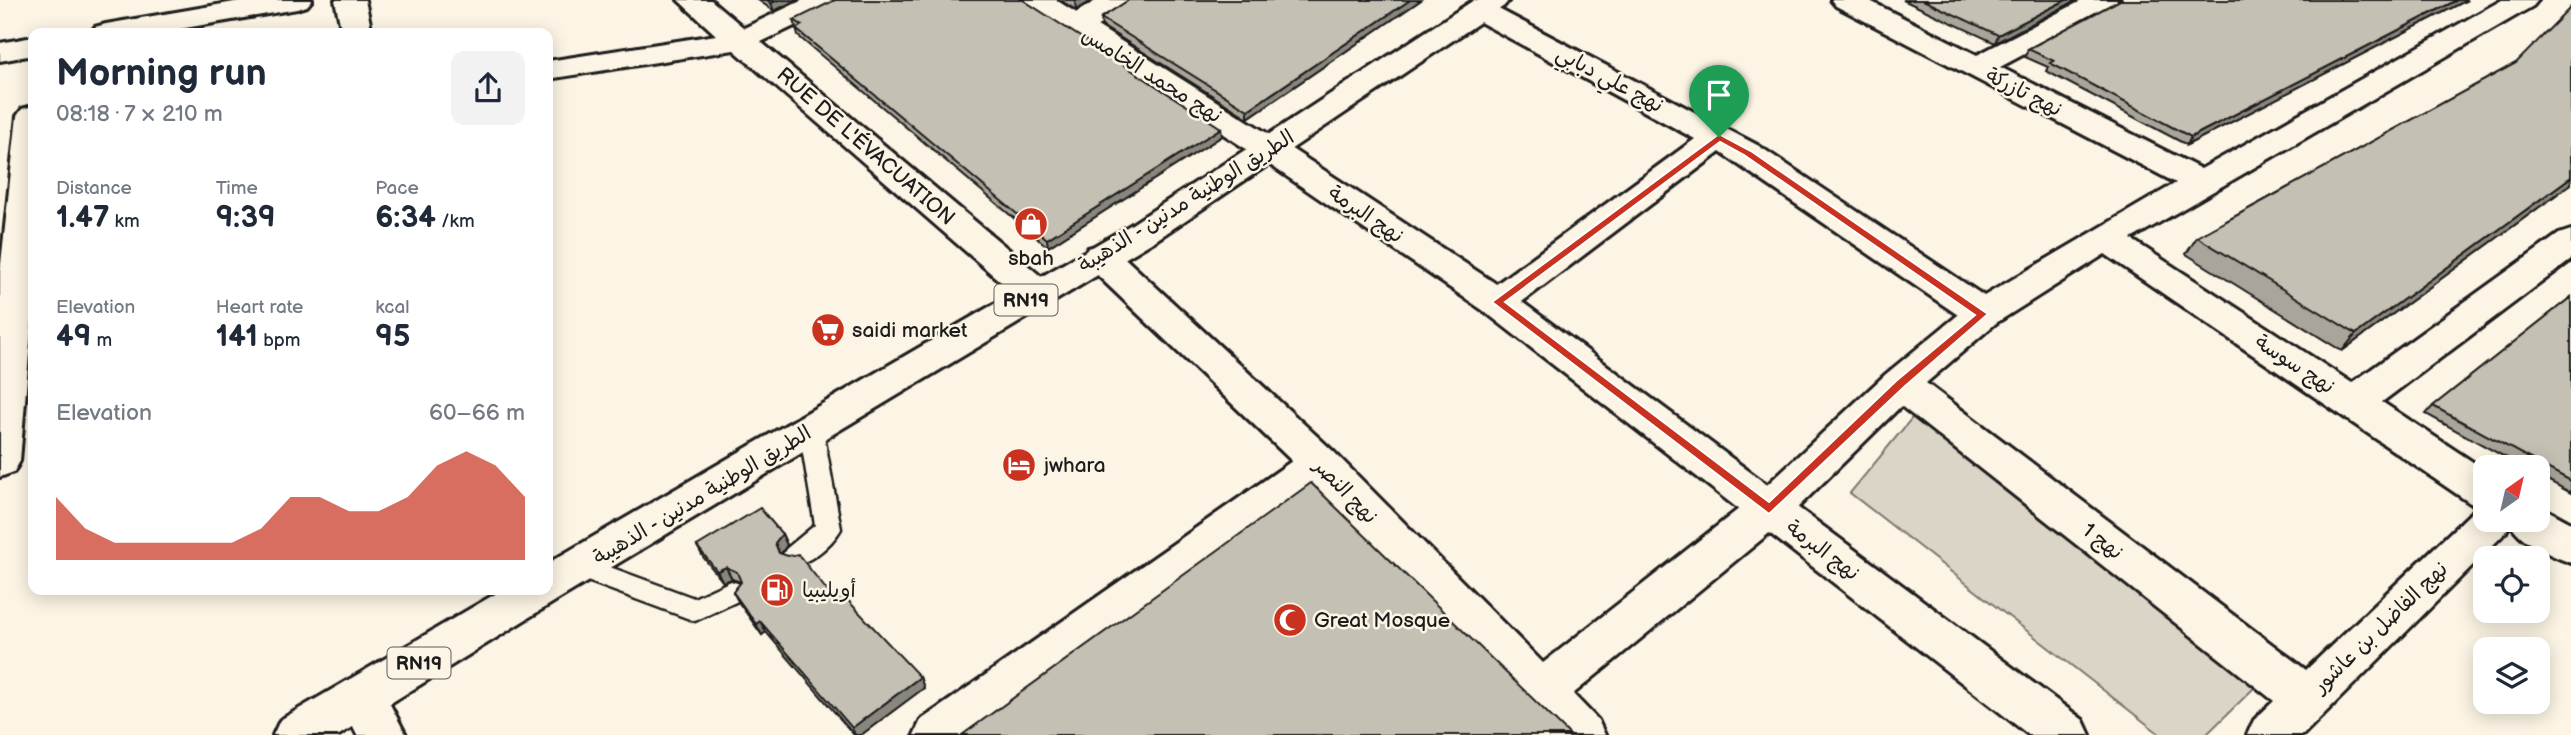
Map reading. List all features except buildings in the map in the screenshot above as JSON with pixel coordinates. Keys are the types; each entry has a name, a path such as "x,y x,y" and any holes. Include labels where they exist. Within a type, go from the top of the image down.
{"street":[{"path":"135,28 297,0"},
{"path":"350,0 356,28"},
{"name":"RUE DE L'ÉVACUATION","path":"693,0 1037,293"},
{"path":"553,68 742,40 826,0"},
{"name":"نهج محمد الخامس","path":"1036,0 1269,149"},
{"path":"1075,26 1118,0"},
{"path":"1977,67 2105,0"},
{"path":"1539,694 1769,509 1900,384 1983,314 2105,238 2523,0"},
{"name":"نهج تازركة","path":"1861,3 1977,67 2202,183"},
{"name":"نهج علي دبابي","path":"1487,5 1748,153 1983,314"},
{"name":"الطريق الوطنية مدنين - الذهيبة","path":"553,581 1144,232 1487,5"},
{"path":"0,52 28,47"},
{"path":"0,461 21,158 28,134"},
{"path":"1497,302 1719,137"},
{"name":"نهج البرمة","path":"1269,149 1497,302 2066,735"},
{"name":"نهج سوسة","path":"2105,238 2473,483"},
{"path":"2353,402 2571,242"},
{"name":"نهج النصر","path":"1101,257 1320,463 1581,735"},
{"name":"نهج 1","path":"1900,384 2306,698"},
{"path":"938,735 1320,463"},
{"name":"نهج الفاضل بن عاشور","path":"2271,735 2479,532"},
{"path":"2550,532 2571,545"},
{"name":"الطريق الوطنية مدنين - الذهيبة","path":"297,735 372,717 528,595"}],"lane":[{"path":"795,555 828,529 811,430"},
{"path":"580,567 695,610 731,592"}],"shaded area":[{"path":"1916,413 2258,684 2206,735 2161,735 1850,493"}],"place":[{"name":"sbah","path":"1031,224"},
{"name":"saidi market","path":"828,330"},
{"name":"jwhara","path":"1019,465"},
{"name":"أويليبيا","path":"777,590"},
{"name":"Great Mosque","path":"1290,620"}],"route":[{"path":"1719,137 1748,153 1983,314 1900,384 1769,509 1497,302 1719,137"}]}
